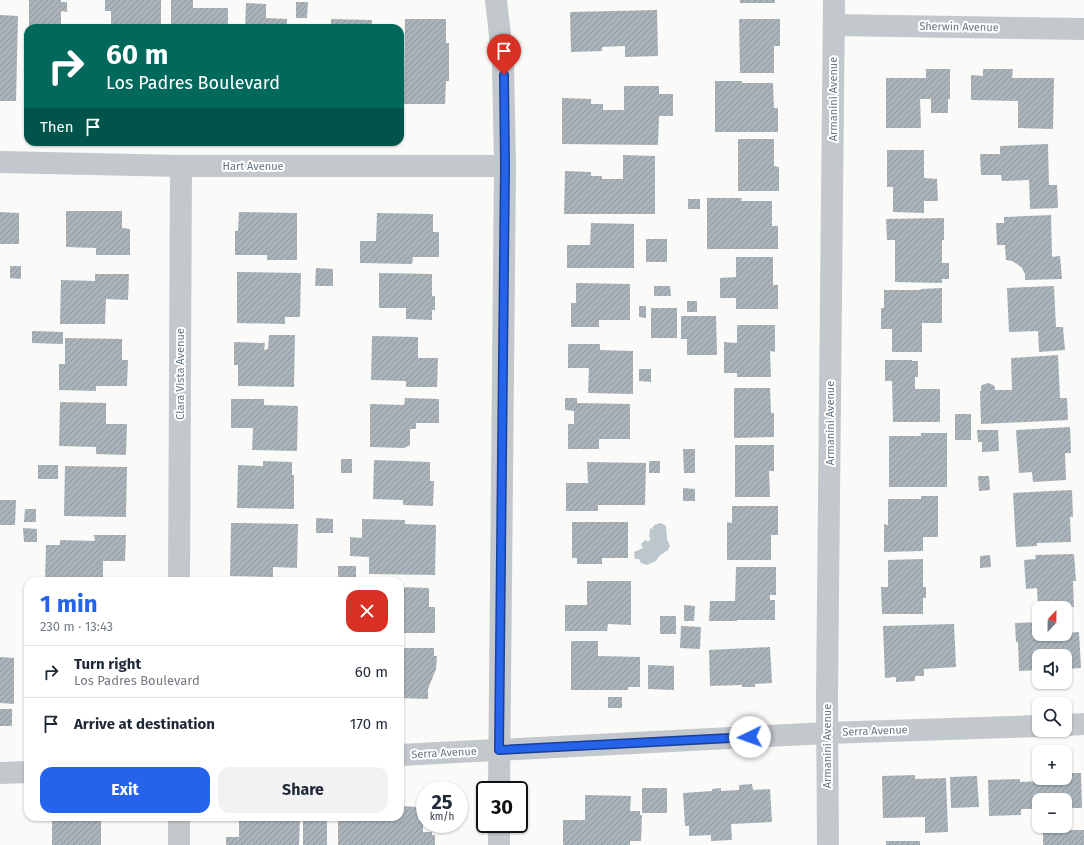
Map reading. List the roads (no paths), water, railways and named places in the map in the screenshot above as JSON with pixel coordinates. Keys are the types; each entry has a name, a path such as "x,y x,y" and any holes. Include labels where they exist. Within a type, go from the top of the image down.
{"street":[{"path":"496,0 504,62 505,166 499,781"},
{"name":"Armanini Avenue","path":"828,845 827,733 834,0"},
{"name":"Sherwin Avenue","path":"834,24 1084,29"},
{"name":"Hart Avenue","path":"0,162 180,166 505,166"},
{"name":"Clara Vista Avenue","path":"179,577 180,166"},
{"path":"1072,725 1084,724"},
{"name":"Serra Avenue","path":"404,755 827,733 1032,726"},
{"path":"0,772 24,772"},
{"path":"179,821 179,845"},
{"path":"499,833 499,845"}]}
